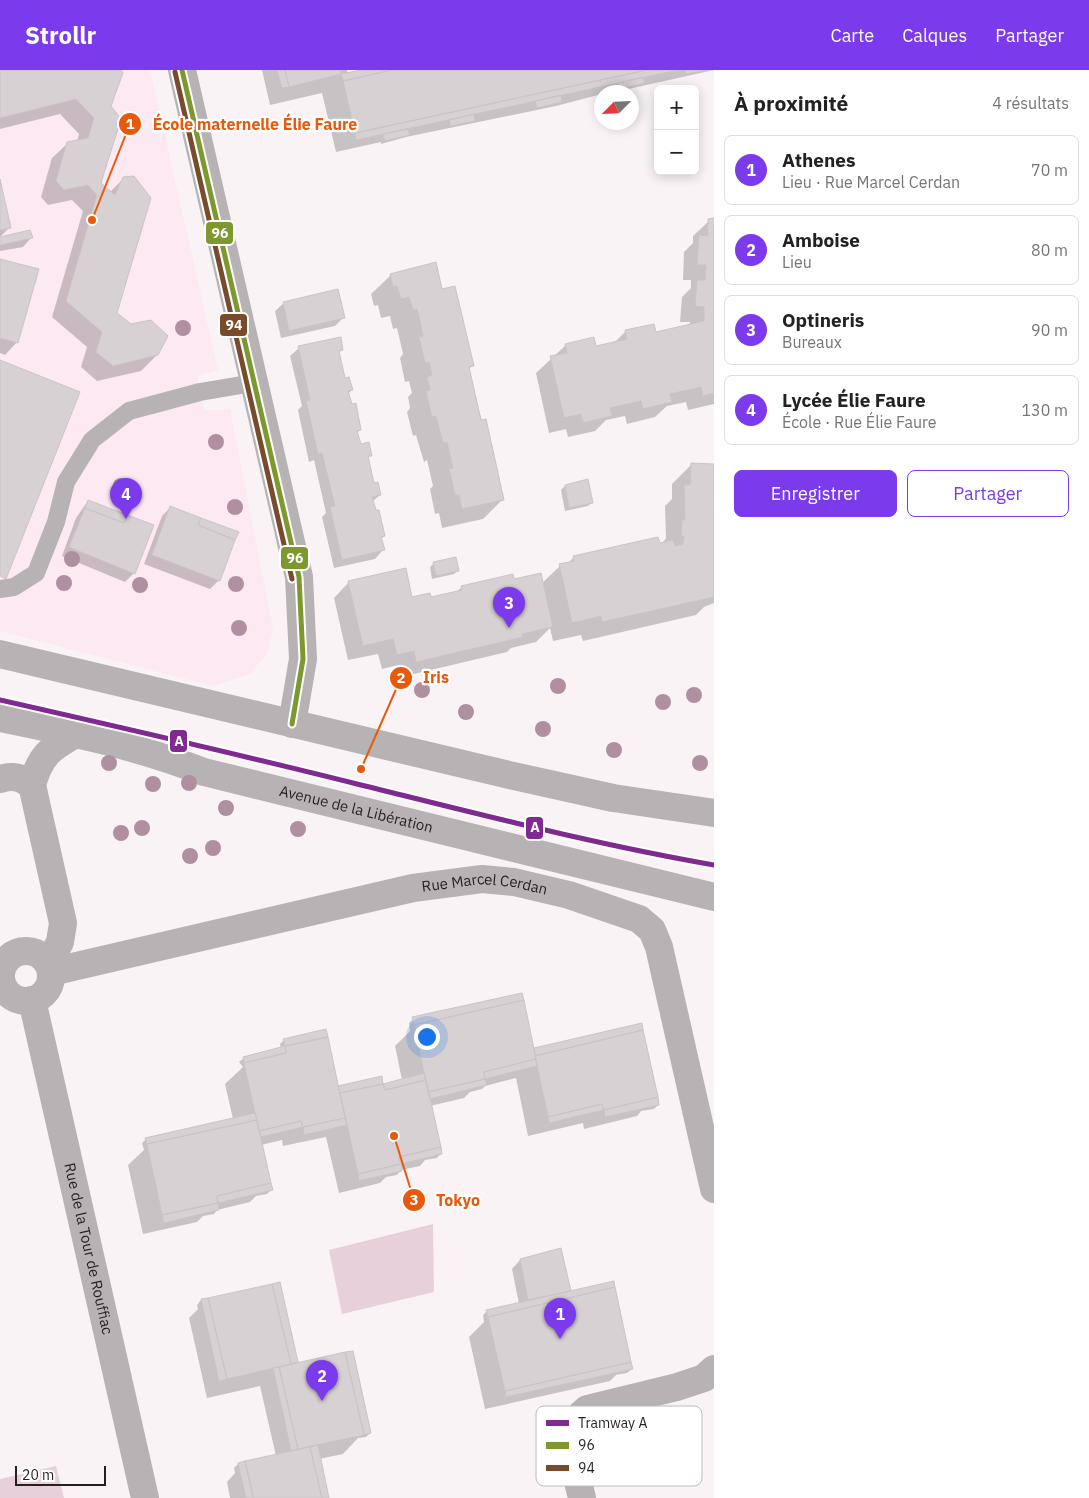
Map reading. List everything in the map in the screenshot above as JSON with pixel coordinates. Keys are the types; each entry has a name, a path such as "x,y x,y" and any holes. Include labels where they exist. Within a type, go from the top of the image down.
{"street":[{"path":"182,70 299,577 303,659 292,724"},
{"path":"2,655 613,798 714,813"},
{"name":"Avenue de la Libération","path":"0,718 76,734 160,755 204,772 714,897"},
{"path":"50,967 36,952 20,951 12,954 1,973 10,995 24,1001 32,1000 45,993 49,987 50,967 60,942 64,923 32,786 37,766 45,754 76,734"},
{"path":"0,779 11,776 21,777 32,786"},
{"name":"Rue Marcel Cerdan","path":"50,967 413,888 482,879 514,882 569,895 639,919 652,930 659,946 714,1189"},
{"name":"Rue de la Tour de Rouffiac","path":"32,1000 145,1498"},
{"path":"596,1406 678,1387 704,1378 714,1369"}],"lane":[{"path":"0,589 14,587 36,573 56,522 66,482 92,440 129,411 200,392 253,383"}],"shaded area":[{"path":"0,70 150,70 218,370 197,376 204,410 230,409 273,629 267,654 250,674 213,686 0,631"},
{"path":"433,1224 434,1292 342,1314 329,1250"},
{"path":"56,1466 64,1498 0,1498 0,1479"}],"building":[{"path":"0,70 121,70 123,73 111,106 121,119 101,183 115,195 123,177 134,176 151,198 117,313 131,324 151,320 168,336 158,355 113,366 96,352 102,332 66,301 97,195 88,185 64,190 56,181 67,142 88,138 94,118 76,99 0,118"},
{"path":"277,70 285,70 289,87 282,88"},
{"path":"285,70 340,70 341,74 289,87"},
{"path":"361,70 392,70 343,81 341,74"},
{"path":"392,70 647,70 355,133 343,81"},
{"path":"647,70 678,70 609,85 594,85 594,88 356,140 355,133"},
{"path":"685,70 706,70 686,74"},
{"path":"643,77 645,83 618,85 618,83"},
{"path":"561,95 562,102 537,108 535,101"},
{"path":"474,114 475,121 451,126 449,120"},
{"path":"408,129 410,135 385,141 383,134"},
{"path":"0,179 11,228 0,230"},
{"path":"714,218 714,393 703,396 701,387 670,394 672,402 643,409 641,401 610,408 612,416 583,423 581,414 564,418 550,356 567,353 565,344 594,337 596,346 627,339 625,330 654,324 656,332 704,321 704,307 695,306 697,280 705,280 706,265 697,265 699,235 708,236 708,219"},
{"path":"30,230 33,238 0,245 0,237"},
{"path":"0,259 39,269 18,343 0,338"},
{"path":"436,262 442,289 455,286 474,366 469,367 481,420 486,419 504,500 462,509 459,495 455,495 449,469 453,468 447,442 443,443 436,416 432,417 426,391 430,390 427,377 432,375 429,362 425,363 419,337 423,336 417,309 413,310 409,297 401,299 397,286 393,287 390,274"},
{"path":"338,289 345,318 289,331 283,302"},
{"path":"341,337 343,350 339,351 345,378 349,377 353,390 348,391 352,404 356,403 361,430 357,431 361,444 369,442 372,456 368,456 374,483 378,482 381,495 372,497 376,510 379,510 385,536 381,537 385,550 342,560 330,507 335,506 322,453 318,454 306,401 310,400 298,346"},
{"path":"0,360 80,392 6,579 0,576"},
{"path":"691,463 714,464 714,597 602,622 601,616 572,623 559,564 574,561 573,556 658,537 660,543 673,540 675,546 683,544 684,536 681,536 682,520 685,520 684,485 690,485"},
{"path":"588,479 593,503 569,508 565,485"},
{"path":"88,500 127,515 124,523 85,508"},
{"path":"170,506 201,518 198,525 235,540 220,581 152,555"},
{"path":"85,508 124,523 127,515 154,525 135,574 69,547"},
{"path":"201,518 239,532 235,540 198,525"},
{"path":"456,557 459,571 436,576 433,562"},
{"path":"406,568 412,597 430,593 431,597 462,590 461,586 513,574 514,579 541,573 553,627 522,634 523,637 416,662 414,651 397,655 393,639 363,646 348,581"},
{"path":"522,993 524,1000 414,1025 412,1017"},
{"path":"524,1000 536,1059 484,1072 485,1079 428,1092 414,1025"},
{"path":"642,1023 643,1030 535,1056 534,1048"},
{"path":"326,1029 328,1037 285,1046 283,1039"},
{"path":"643,1030 658,1097 604,1110 602,1104 548,1117 535,1056"},
{"path":"328,1037 345,1118 303,1127 301,1121 259,1131 244,1063 286,1053 285,1046"},
{"path":"285,1046 286,1053 244,1063 243,1057"},
{"path":"536,1059 537,1066 485,1079 484,1072"},
{"path":"424,1073 426,1080 385,1090 383,1084"},
{"path":"382,1076 383,1084 340,1093 338,1086"},
{"path":"485,1079 487,1085 430,1099 428,1092"},
{"path":"426,1080 441,1147 399,1157 401,1164 358,1174 340,1093 383,1084 385,1090"},
{"path":"658,1097 659,1105 605,1117 604,1110"},
{"path":"602,1104 604,1110 549,1123 548,1117"},
{"path":"255,1113 257,1120 147,1144 145,1138"},
{"path":"345,1118 347,1125 304,1135 303,1127"},
{"path":"257,1120 271,1183 217,1196 218,1203 162,1215 147,1144"},
{"path":"301,1121 303,1127 261,1137 259,1131"},
{"path":"441,1147 442,1154 401,1164 399,1157"},
{"path":"401,1164 402,1171 359,1181 358,1174"},
{"path":"271,1183 273,1190 218,1203 217,1196"},
{"path":"218,1203 219,1210 164,1223 162,1215"},
{"path":"561,1248 571,1291 528,1300 520,1259"},
{"path":"614,1281 615,1287 488,1317 486,1310"},
{"path":"280,1282 298,1362 291,1364 272,1284"},
{"path":"272,1284 291,1364 227,1379 208,1298"},
{"path":"615,1287 631,1362 505,1391 488,1317"},
{"path":"208,1298 227,1379 219,1381 201,1299"},
{"path":"353,1351 371,1433 364,1435 345,1352"},
{"path":"345,1352 364,1435 298,1449 279,1367"},
{"path":"631,1362 633,1369 506,1397 505,1391"},
{"path":"279,1367 298,1449 291,1451 273,1368"},
{"path":"318,1445 329,1498 322,1498 310,1447"},
{"path":"310,1447 322,1498 253,1498 245,1461"},
{"path":"245,1461 253,1498 246,1498 238,1463"}],"tram line":[{"name":"A","path":"0,700 223,751 534,828 714,865"}],"transit line":[{"name":"96","path":"182,70 299,577 303,659 292,724"},
{"name":"94","path":"175,72 292,579"}],"place":[{"name":"École maternelle Élie Faure","path":"92,220"},
{"name":"Lycée Élie Faure","path":"126,519"},
{"name":"Optineris","path":"509,628"},
{"name":"Iris","path":"361,769"},
{"name":"Tokyo","path":"394,1136"},
{"name":"Athenes","path":"560,1339"},
{"name":"Amboise","path":"322,1401"}]}
